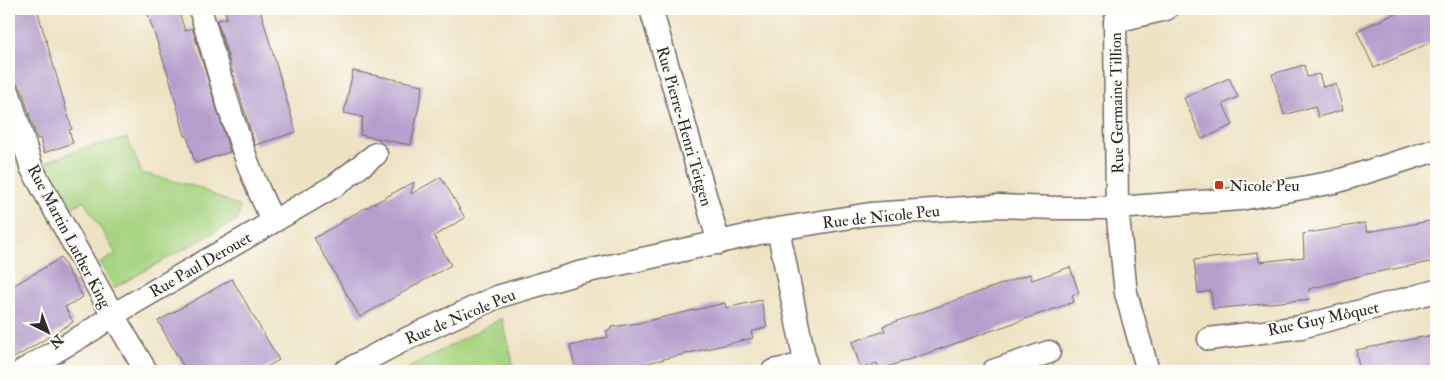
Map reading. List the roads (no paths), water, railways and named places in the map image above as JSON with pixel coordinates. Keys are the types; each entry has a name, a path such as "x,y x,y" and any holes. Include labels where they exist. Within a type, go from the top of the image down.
{"street":[{"path":"200,9 245,158 273,221"},
{"name":"Rue Pierre-Henri Teitgen","path":"651,9 719,243"},
{"name":"Rue Germaine Tillion","path":"1116,208 1115,21 1166,9"},
{"name":"Rue Martin Luther King","path":"9,94 32,169 146,371"},
{"name":"Rue de Nicole Peu","path":"345,371 402,341 497,297 579,273 778,229 870,214 998,206 1116,208 1250,198 1335,182 1436,150"},
{"name":"Rue Paul Derouet","path":"22,371 92,330 113,315 336,185 376,154"},
{"path":"1116,208 1126,293 1148,371"},
{"path":"773,371 806,368 778,229"},
{"name":"Rue Guy Môquet","path":"1209,339 1301,327 1436,291"},
{"path":"993,371 1049,352"}],"place":[{"name":"Nicole Peu","path":"1219,185"}]}
